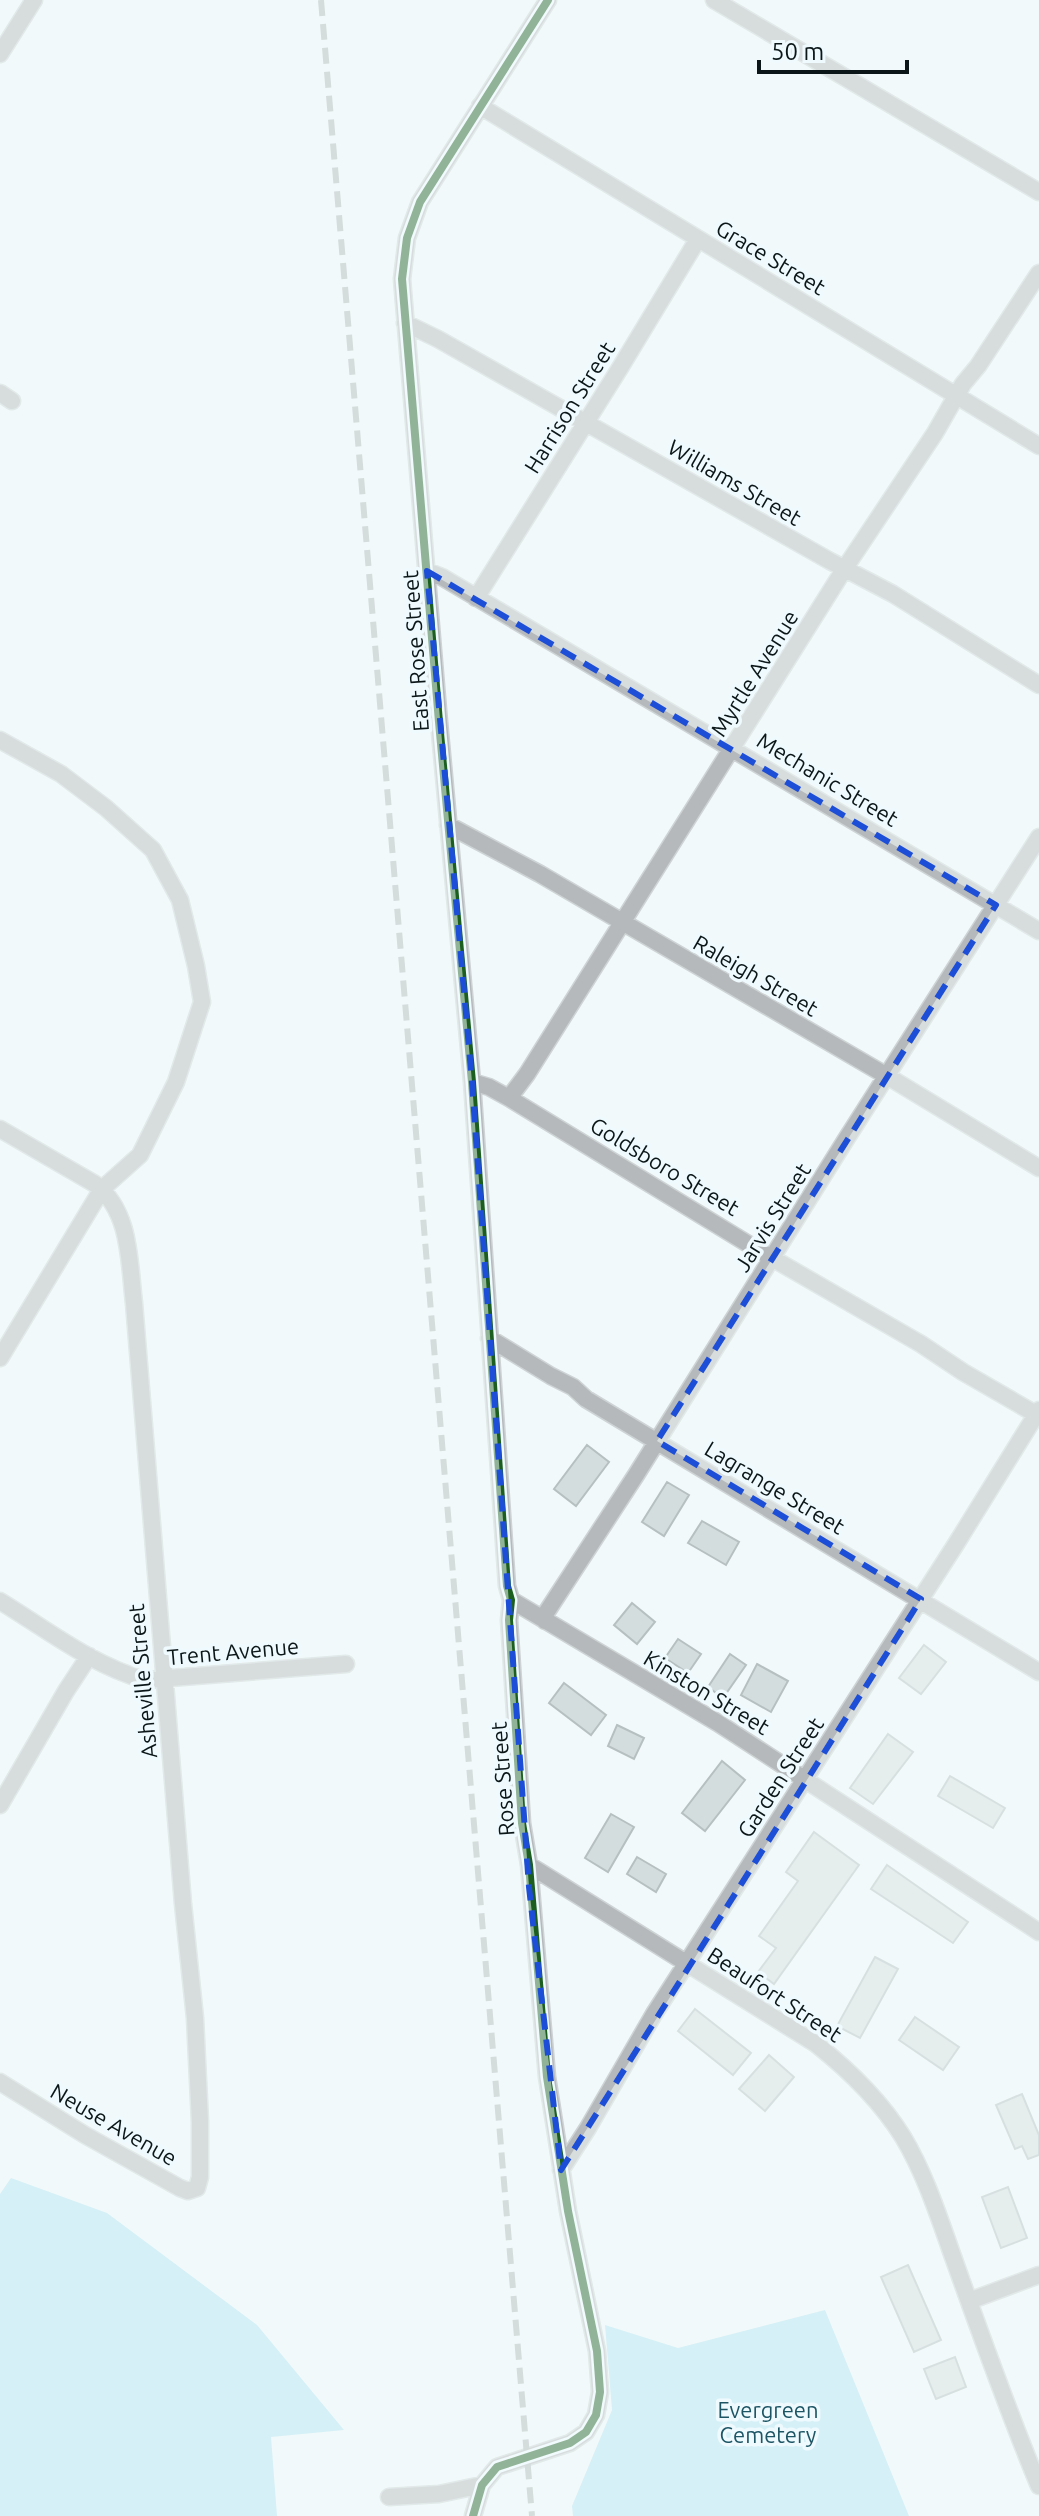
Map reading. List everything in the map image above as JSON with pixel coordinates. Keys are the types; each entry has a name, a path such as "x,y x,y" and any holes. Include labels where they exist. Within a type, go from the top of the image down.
{"street":[{"path":"0,54 34,0"},
{"name":"East Rose Street","path":"489,1338 472,1082 402,279 412,220 429,185 548,0"},
{"path":"714,0 1039,192"},
{"name":"Grace Street","path":"480,106 1039,446"},
{"name":"Harrison Street","path":"476,598 698,239"},
{"name":"Myrtle Avenue","path":"509,1098 734,748 845,568 935,433 956,395 1039,273"},
{"name":"Williams Street","path":"405,323 893,594 1039,685"},
{"name":"Mechanic Street","path":"427,571 734,748 1039,931"},
{"path":"0,740 61,774 106,808 153,850 180,900 202,1002 176,1082 140,1155 102,1189 0,1358"},
{"name":"Raleigh Street","path":"448,825 540,874 1039,1168"},
{"name":"Jarvis Street","path":"545,1621 546,1613 1039,837"},
{"name":"Goldsboro Street","path":"472,1082 509,1098 772,1258 1038,1413"},
{"path":"0,1129 102,1189"},
{"name":"Asheville Street","path":"102,1189 123,1221 134,1303 181,1889 195,2018 200,2177"},
{"name":"Lagrange Street","path":"489,1338 573,1387 586,1399 719,1481 1039,1672"},
{"name":"Rose Street","path":"482,2485 497,2467 570,2443 586,2432 596,2415 600,2392 591,2320 561,2170 543,2046 529,1865 522,1823 509,1620 511,1600 507,1586 489,1338"},
{"name":"Garden Street","path":"561,2170 640,2037 1038,1413"},
{"name":"Kinston Street","path":"511,1600 718,1723 1039,1932"},
{"name":"Trent Avenue","path":"0,1601 89,1656 125,1675 145,1680 346,1664"},
{"path":"0,1805 89,1656"},
{"name":"Beaufort Street","path":"529,1865 816,2044 849,2070 878,2101 914,2157 1039,2486"},
{"name":"Neuse Avenue","path":"0,2082 85,2135 180,2188 188,2191 197,2188 200,2177"},
{"path":"969,2301 1039,2275"},
{"path":"389,2497 439,2494 482,2485 473,2516"}],"highlighted area":[{"path":"427,571 996,905 657,1441 921,1599 561,2170 529,1887 472,1082"}],"green space":[{"path":"11,2178 107,2213 257,2325 344,2430 271,2437 277,2516 0,2516 0,2194"},
{"name":"Evergreen Cemetery","path":"825,2310 909,2516 573,2516 572,2506 612,2410 605,2325 678,2348"}],"building":[{"path":"587,1445 609,1462 576,1506 554,1489"},
{"path":"667,1482 689,1495 664,1536 642,1522"},
{"path":"702,1521 739,1542 726,1565 688,1543"},
{"path":"632,1603 655,1622 637,1644 614,1625"},
{"path":"678,1639 701,1654 688,1673 665,1658"},
{"path":"924,1645 946,1662 921,1694 899,1678"},
{"path":"730,1654 746,1665 723,1698 708,1687"},
{"path":"757,1664 788,1681 771,1712 741,1695"},
{"path":"564,1683 606,1715 591,1735 549,1703"},
{"path":"617,1725 644,1738 634,1759 608,1746"},
{"path":"888,1734 913,1752 873,1804 850,1788"},
{"path":"722,1761 745,1780 705,1831 682,1813"},
{"path":"950,1776 1005,1808 993,1828 938,1796"},
{"path":"611,1814 634,1827 608,1872 585,1858"},
{"path":"814,1832 859,1865 774,1984 758,1972 776,1948 759,1936 798,1881 786,1872"},
{"path":"637,1857 666,1874 656,1892 627,1874"},
{"path":"887,1865 968,1922 953,1943 871,1889"},
{"path":"875,1957 898,1969 860,2038 837,2026"},
{"path":"695,2009 751,2053 733,2075 678,2031"},
{"path":"915,2017 959,2047 943,2070 899,2040"},
{"path":"769,2055 794,2077 765,2111 739,2089"},
{"path":"1022,2094 1039,2135 1039,2155 1028,2159 1022,2146 1015,2149 996,2105"},
{"path":"1008,2187 1027,2238 1001,2248 982,2197"},
{"path":"908,2265 941,2340 914,2352 881,2277"},
{"path":"955,2357 966,2387 936,2399 924,2369"}],"railway":[{"path":"321,0 532,2516"}],"cycle path":[{"path":"473,2516 482,2485 497,2467 570,2443 586,2432 596,2415 600,2392 597,2351 568,2211 547,2077 529,1865 522,1823 509,1620 511,1600 507,1586 472,1082 402,279 407,238 420,202 548,0"}]}
